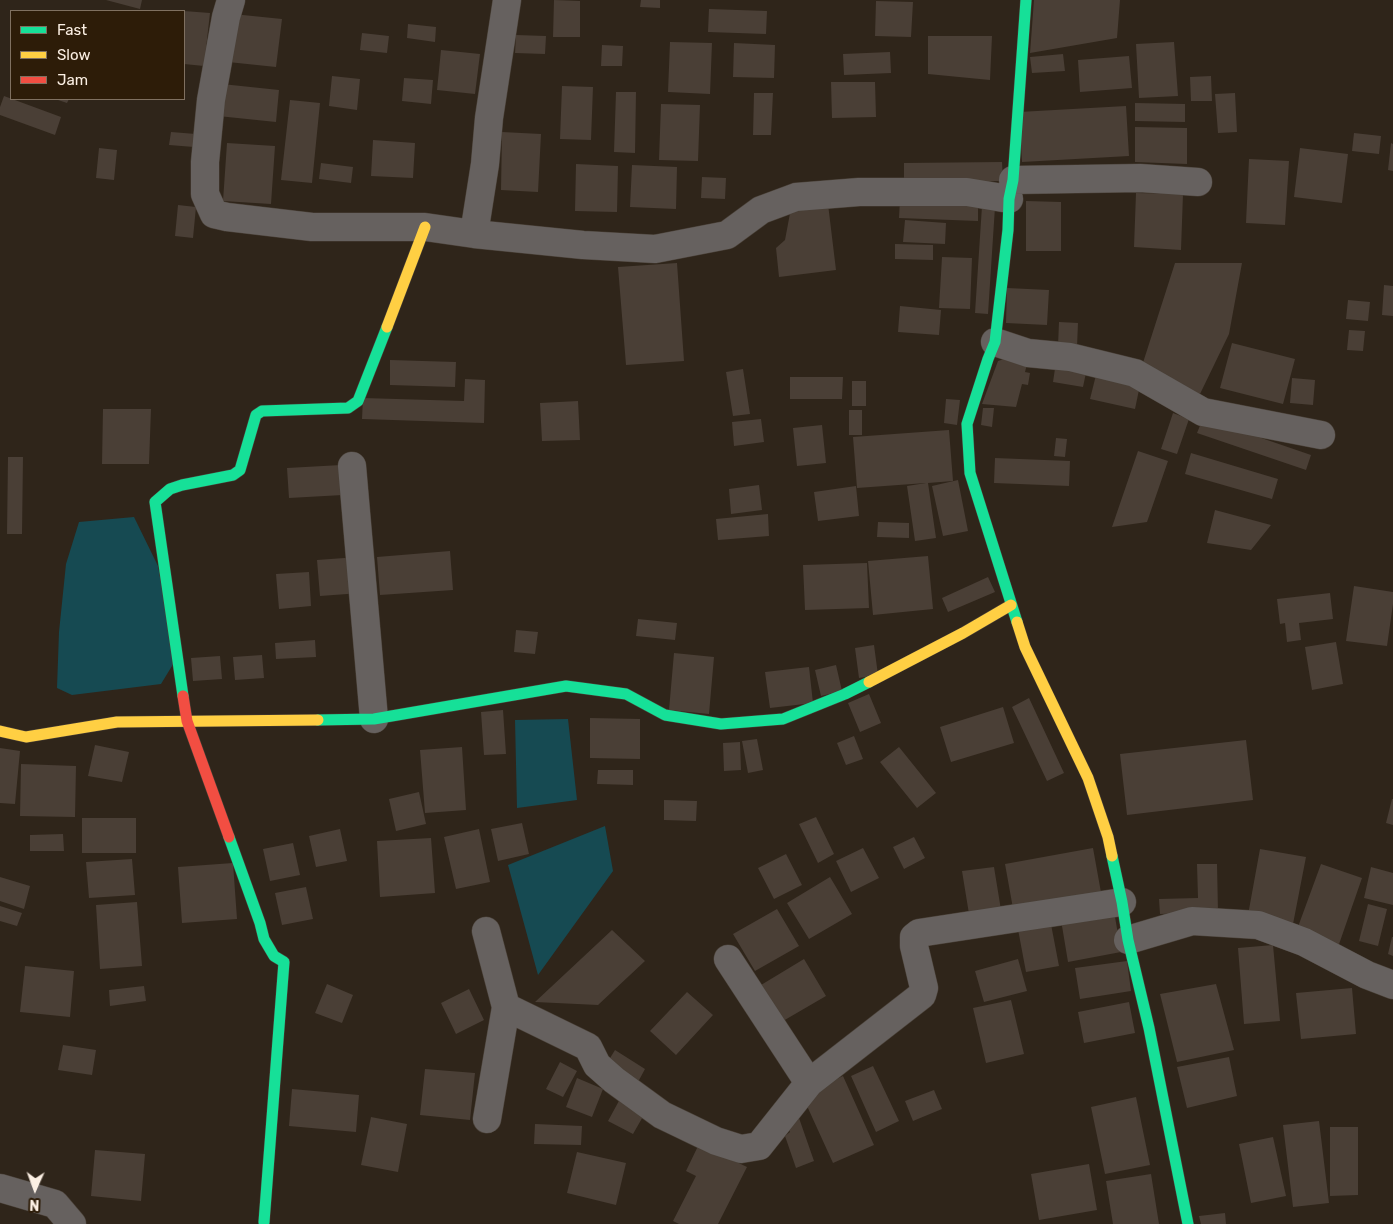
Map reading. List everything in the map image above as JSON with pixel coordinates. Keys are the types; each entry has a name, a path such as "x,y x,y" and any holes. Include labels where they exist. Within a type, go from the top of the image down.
{"street":[{"path":"232,0 226,17 211,100 204,162 205,194 214,214 227,217 312,227 425,227 583,245 655,249 727,236 761,210 796,197 859,192 967,192 1140,178 1198,182"},
{"path":"474,234 485,164 488,118 507,0"},
{"path":"1026,0 1008,230 995,342 967,424 970,473 1024,647 1088,778 1108,837 1188,1224"},
{"path":"263,1223 284,962 274,956 264,939 260,923 187,721 154,502 170,489 232,475 240,470 256,415 262,411 348,408 358,401 425,227"},
{"path":"995,342 1028,353 1070,357 1135,373 1203,412 1321,435"},
{"path":"352,466 374,719"},
{"path":"0,731 26,737 117,722 374,719 566,686 626,694 666,715 721,724 783,719 845,694 963,633 1011,605"},
{"path":"506,1007 588,1047 597,1065 614,1080 662,1114 716,1141 741,1149 759,1146 809,1082 922,995 924,988 914,946 914,937 919,933 1122,902"},
{"path":"1128,940 1192,921 1258,925 1304,942 1367,976 1393,985"},
{"path":"486,931 506,1007 487,1119"},
{"path":"728,959 809,1082"},
{"path":"0,1188 55,1204 72,1224"}],"water":[{"path":"134,517 158,566 175,661 161,684 72,695 57,688 59,632 66,564 79,522"},
{"path":"568,719 577,800 517,808 515,720"},
{"path":"605,826 613,871 538,975 508,865"}],"building":[{"path":"106,0 142,0 140,9"},
{"path":"554,0 580,1 580,37 553,37"},
{"path":"641,0 660,0 660,8 640,7"},
{"path":"1034,0 1120,0 1117,38 1030,53"},
{"path":"876,1 913,2 911,37 875,36"},
{"path":"709,9 767,11 766,34 708,32"},
{"path":"185,11 210,13 204,66 185,64"},
{"path":"233,14 282,19 276,67 228,62"},
{"path":"408,24 436,27 435,42 407,38"},
{"path":"362,33 389,36 387,53 360,50"},
{"path":"516,35 546,36 545,54 515,53"},
{"path":"928,36 992,36 990,80 928,74"},
{"path":"670,42 712,43 710,94 668,92"},
{"path":"1174,42 1178,96 1139,98 1136,44"},
{"path":"734,43 775,45 774,78 733,77"},
{"path":"602,45 623,46 622,66 601,66"},
{"path":"441,50 480,54 475,94 437,90"},
{"path":"890,52 891,73 844,75 843,54"},
{"path":"1063,54 1065,71 1032,73 1030,57"},
{"path":"1129,56 1132,88 1080,92 1078,60"},
{"path":"332,76 360,79 357,110 329,106"},
{"path":"1211,76 1212,101 1191,101 1190,77"},
{"path":"404,78 433,80 431,104 402,101"},
{"path":"831,82 875,82 876,117 832,118"},
{"path":"222,84 279,90 276,122 218,116"},
{"path":"562,86 593,87 591,140 560,139"},
{"path":"616,92 636,92 635,153 614,152"},
{"path":"754,93 773,93 771,135 753,135"},
{"path":"1235,93 1237,132 1218,133 1215,94"},
{"path":"4,96 10,100 15,100 61,117 55,135 0,115 0,107"},
{"path":"58,100 68,100 67,103"},
{"path":"290,100 320,103 312,183 281,180"},
{"path":"1135,103 1185,104 1185,122 1135,121"},
{"path":"661,104 700,105 698,161 659,160"},
{"path":"1126,106 1129,156 1022,162 1019,112"},
{"path":"1135,127 1187,128 1187,164 1135,162"},
{"path":"171,132 196,134 194,147 169,145"},
{"path":"502,132 541,134 538,192 501,190"},
{"path":"1354,133 1381,136 1379,154 1352,151"},
{"path":"373,140 415,143 413,178 371,176"},
{"path":"227,143 275,146 271,204 223,201"},
{"path":"1391,143 1393,144 1393,171 1388,170"},
{"path":"99,148 117,150 114,180 96,178"},
{"path":"1300,148 1348,154 1342,203 1294,197"},
{"path":"1249,159 1289,161 1285,225 1246,223"},
{"path":"1002,162 1003,181 904,182 904,163"},
{"path":"321,163 353,167 351,183 319,179"},
{"path":"576,164 618,166 617,212 575,211"},
{"path":"632,165 677,167 676,209 630,207"},
{"path":"702,177 726,178 725,199 701,198"},
{"path":"1136,193 1183,194 1181,250 1134,247"},
{"path":"900,199 978,201 978,221 899,218"},
{"path":"1026,201 1061,202 1061,251 1026,251"},
{"path":"828,204 836,270 779,277 776,248 785,240 791,208"},
{"path":"178,205 196,207 193,238 175,236"},
{"path":"982,206 995,207 988,314 975,313"},
{"path":"905,220 946,223 945,244 903,242"},
{"path":"895,244 933,245 933,260 895,259"},
{"path":"942,257 972,258 970,309 939,308"},
{"path":"677,263 684,361 626,365 618,267"},
{"path":"1175,263 1242,263 1229,334 1200,394 1140,372"},
{"path":"1384,285 1393,286 1393,316 1382,315"},
{"path":"1007,288 1049,290 1047,325 1006,323"},
{"path":"1348,300 1370,302 1368,321 1346,319"},
{"path":"900,306 941,310 939,335 898,332"},
{"path":"1059,322 1078,323 1077,347 1058,346"},
{"path":"1349,330 1365,331 1363,351 1347,350"},
{"path":"1232,343 1295,359 1283,404 1220,388"},
{"path":"1013,356 1028,360 1025,372 1030,373 1028,385 1022,384 1016,407 982,404 998,361"},
{"path":"390,360 456,362 455,387 390,385"},
{"path":"1056,362 1087,368 1083,387 1053,382"},
{"path":"743,369 750,414 733,416 726,372"},
{"path":"1096,375 1140,385 1135,409 1090,399"},
{"path":"790,377 843,377 842,399 790,399"},
{"path":"1292,378 1315,380 1313,405 1290,403"},
{"path":"465,379 485,380 484,423 362,419 363,398 464,401"},
{"path":"852,381 866,381 866,406 852,406"},
{"path":"946,399 960,400 957,425 944,423"},
{"path":"578,401 580,440 542,441 540,403"},
{"path":"983,408 994,408 992,427 981,425"},
{"path":"103,409 151,409 149,464 102,464"},
{"path":"849,410 862,410 862,435 849,435"},
{"path":"1173,413 1189,419 1177,454 1161,449"},
{"path":"1203,418 1311,455 1306,470 1197,433"},
{"path":"761,419 764,442 734,446 732,422"},
{"path":"822,425 826,463 797,466 793,428"},
{"path":"949,430 953,481 928,483 936,538 915,541 907,486 926,483 857,488 853,437"},
{"path":"1056,438 1067,439 1065,457 1054,456"},
{"path":"1138,451 1168,461 1147,522 1112,527"},
{"path":"1191,453 1278,479 1272,499 1185,474"},
{"path":"8,457 23,457 22,534 7,534"},
{"path":"995,458 1070,461 1069,486 994,483"},
{"path":"341,465 343,495 289,498 287,468"},
{"path":"958,480 968,531 943,536 932,486"},
{"path":"759,485 762,510 731,514 729,489"},
{"path":"856,486 859,516 818,521 814,492"},
{"path":"1215,510 1271,525 1251,550 1207,543"},
{"path":"768,514 769,536 718,540 716,519"},
{"path":"878,522 909,523 909,538 877,537"},
{"path":"450,551 453,590 380,595 377,557"},
{"path":"928,556 933,609 873,615 868,561"},
{"path":"358,557 361,593 320,596 317,560"},
{"path":"867,563 869,608 805,610 803,565"},
{"path":"309,572 311,606 279,609 276,574"},
{"path":"988,577 995,592 948,612 942,598"},
{"path":"1354,586 1393,592 1387,646 1346,641"},
{"path":"1330,593 1333,619 1299,623 1301,640 1287,642 1285,623 1280,624 1277,599"},
{"path":"638,619 677,623 675,640 636,636"},
{"path":"516,630 538,632 535,654 514,652"},
{"path":"315,640 316,657 276,659 275,643"},
{"path":"1336,642 1343,684 1312,690 1305,647"},
{"path":"874,645 878,675 859,678 855,648"},
{"path":"674,653 714,657 709,714 669,710"},
{"path":"262,655 264,678 235,680 233,657"},
{"path":"220,656 222,679 193,681 191,658"},
{"path":"836,665 842,691 821,696 815,670"},
{"path":"809,667 813,703 770,708 765,672"},
{"path":"869,694 881,723 860,732 848,703"},
{"path":"1029,698 1064,773 1047,781 1012,707"},
{"path":"1003,707 1014,743 951,762 940,727"},
{"path":"503,710 506,754 484,755 481,712"},
{"path":"590,718 640,719 640,759 590,758"},
{"path":"854,736 863,759 846,765 837,743"},
{"path":"757,739 763,770 748,773 742,741"},
{"path":"1246,740 1253,800 1127,815 1120,754"},
{"path":"740,742 741,770 724,771 723,743"},
{"path":"95,745 129,752 122,782 88,776"},
{"path":"462,747 466,810 425,813 420,750"},
{"path":"899,747 936,793 917,808 880,762"},
{"path":"0,748 20,751 15,804 0,803"},
{"path":"21,764 76,766 75,817 20,816"},
{"path":"598,770 633,770 633,785 597,784"},
{"path":"419,792 426,824 396,831 389,799"},
{"path":"1393,799 1393,825 1386,823"},
{"path":"664,800 697,801 696,821 664,820"},
{"path":"816,817 834,854 818,863 799,824"},
{"path":"82,818 136,818 136,853 82,853"},
{"path":"522,823 529,854 498,861 491,829"},
{"path":"340,829 347,861 316,867 309,836"},
{"path":"479,829 490,882 456,889 444,837"},
{"path":"63,834 64,851 30,851 30,835"},
{"path":"914,837 925,858 904,869 893,847"},
{"path":"431,838 435,893 380,897 377,841"},
{"path":"293,843 300,875 270,881 263,849"},
{"path":"863,848 879,878 851,892 836,861"},
{"path":"1093,848 1102,898 1014,914 1005,864"},
{"path":"1260,849 1306,857 1293,924 1248,915"},
{"path":"786,854 802,885 774,899 758,868"},
{"path":"132,859 135,895 89,898 86,862"},
{"path":"233,863 237,919 182,923 178,867"},
{"path":"1197,864 1217,864 1218,912 1160,914 1159,899 1198,898"},
{"path":"1321,864 1362,878 1337,950 1295,935"},
{"path":"994,867 1001,910 969,914 962,871"},
{"path":"1371,867 1393,873 1393,905 1364,898"},
{"path":"0,877 30,886 24,909 0,901"},
{"path":"830,877 852,914 809,939 787,903"},
{"path":"306,887 313,919 282,925 275,893"},
{"path":"137,902 142,966 100,969 96,905"},
{"path":"1368,904 1387,909 1378,946 1359,941"},
{"path":"0,906 22,913 17,926 0,921"},
{"path":"777,909 799,946 755,971 733,934"},
{"path":"1114,911 1121,952 1068,962 1061,920"},
{"path":"1050,919 1059,966 1026,972 1017,924"},
{"path":"612,930 645,961 598,1005 535,1002"},
{"path":"1393,937 1393,956 1388,954"},
{"path":"1273,945 1280,1021 1244,1024 1238,948"},
{"path":"804,959 826,996 783,1021 761,985"},
{"path":"1018,959 1027,991 984,1002 975,971"},
{"path":"1127,961 1131,991 1080,999 1075,968"},
{"path":"25,966 74,971 70,1017 20,1012"},
{"path":"327,984 353,995 342,1023 315,1013"},
{"path":"1216,984 1234,1050 1177,1062 1160,994"},
{"path":"144,986 146,1001 110,1006 109,990"},
{"path":"1352,988 1356,1034 1301,1039 1296,993"},
{"path":"469,989 484,1020 456,1034 441,1003"},
{"path":"687,992 713,1015 676,1055 650,1031"},
{"path":"1011,1000 1024,1054 986,1063 973,1008"},
{"path":"1129,1002 1135,1033 1084,1043 1078,1012"},
{"path":"63,1045 96,1050 92,1075 58,1070"},
{"path":"615,1050 645,1069 638,1082 607,1063"},
{"path":"1229,1057 1237,1096 1187,1108 1177,1067"},
{"path":"560,1062 577,1071 563,1097 546,1089"},
{"path":"873,1066 899,1121 876,1132 851,1076"},
{"path":"425,1069 475,1073 470,1120 420,1115"},
{"path":"843,1076 874,1145 833,1163 802,1095"},
{"path":"577,1078 603,1089 592,1117 566,1107"},
{"path":"292,1089 359,1095 356,1132 289,1126"},
{"path":"934,1090 942,1109 913,1121 905,1101"},
{"path":"1136,1097 1150,1165 1105,1174 1091,1107"},
{"path":"620,1099 645,1113 633,1134 608,1121"},
{"path":"371,1117 407,1124 398,1172 361,1165"},
{"path":"799,1118 814,1161 796,1168 785,1136 790,1132 786,1123"},
{"path":"1319,1121 1329,1203 1293,1207 1283,1125"},
{"path":"535,1124 582,1126 581,1145 534,1144"},
{"path":"1330,1127 1358,1127 1358,1195 1330,1196"},
{"path":"1273,1137 1286,1196 1251,1203 1239,1144"},
{"path":"699,1144 747,1167 718,1224 679,1224 673,1221 696,1176 686,1171"},
{"path":"95,1150 145,1154 141,1201 91,1196"},
{"path":"577,1152 626,1163 616,1205 567,1193"},
{"path":"1089,1164 1097,1210 1039,1220 1031,1174"},
{"path":"1151,1174 1159,1224 1113,1224 1106,1181"},
{"path":"1225,1213 1226,1224 1201,1224 1199,1216"}],"traffic: fast":[{"path":"1017,622 970,473 967,424 995,342 1008,230 1009,199 1013,180 1026,0"},
{"path":"183,696 155,502 170,489 233,475 240,470 256,415 262,411 348,408 358,401 387,327"},
{"path":"318,720 374,719 566,686 626,694 665,715 721,724 783,719 845,694 869,682"},
{"path":"229,837 264,939 274,956 284,962 264,1222"},
{"path":"1112,856 1188,1224"}],"traffic: slow":[{"path":"387,327 425,227"},
{"path":"869,682 963,633 1011,605"},
{"path":"1017,622 1025,647 1088,778 1108,837 1112,856"},
{"path":"0,731 26,737 117,722 318,720"}],"traffic: jam":[{"path":"183,696 187,721 229,837"}]}
